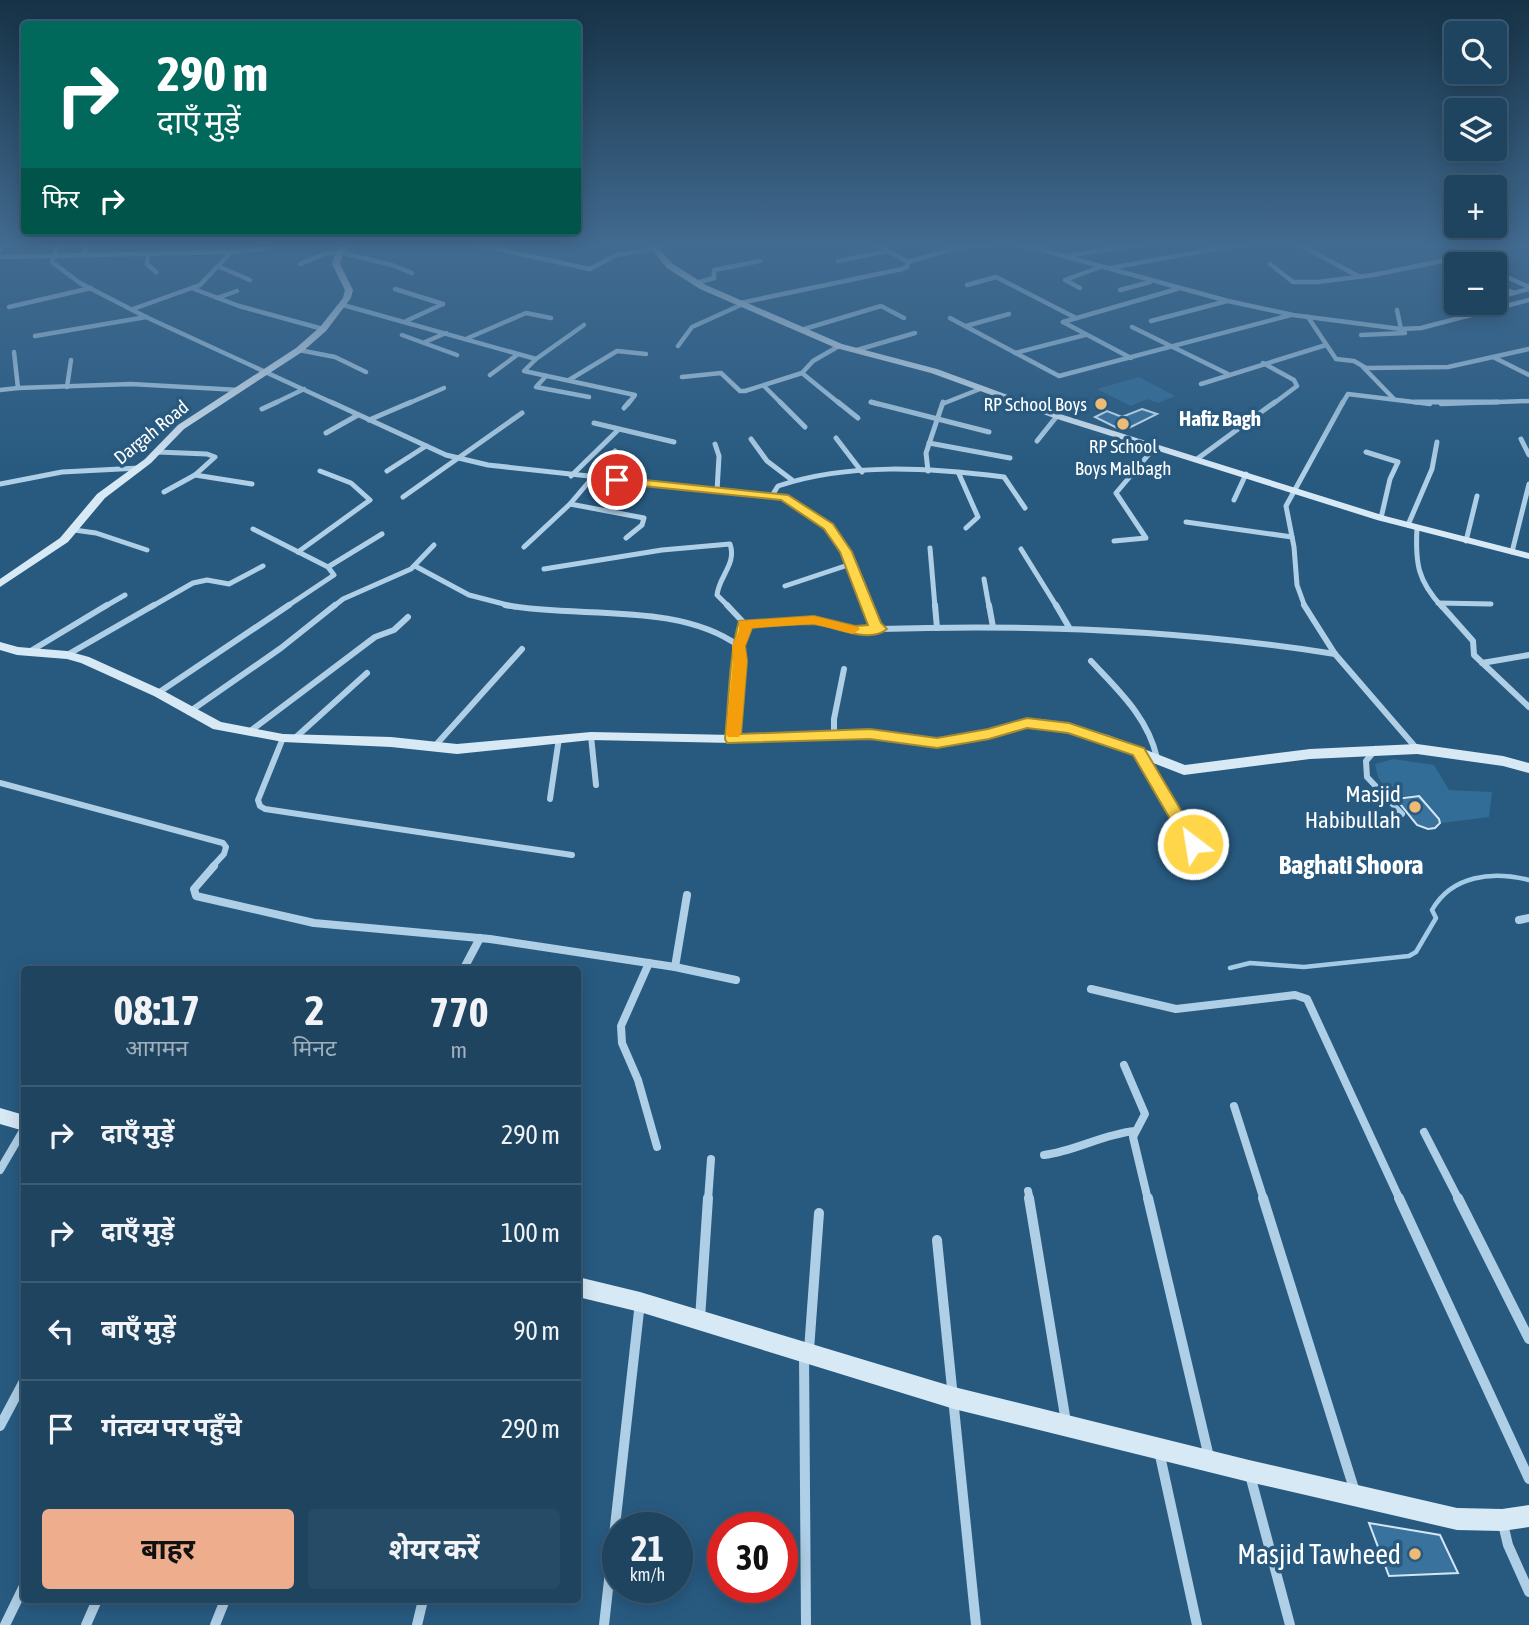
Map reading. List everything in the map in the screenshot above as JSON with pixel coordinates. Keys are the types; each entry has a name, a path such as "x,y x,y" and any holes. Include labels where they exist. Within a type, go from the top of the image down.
{"street":[{"path":"35,336 129,320"},
{"path":"152,320 267,370 426,446 458,458 571,476 773,494 794,502 828,527 842,545 875,625 880,629"},
{"path":"292,320 323,329"},
{"name":"Dargah Road","path":"0,584 55,547 74,530 101,496 158,452 180,427 299,349 331,320"},
{"path":"401,320 536,359"},
{"path":"467,338 510,320"},
{"path":"678,346 685,332 707,320"},
{"path":"779,320 839,346 934,372 1056,416 1293,488 1381,518 1529,556"},
{"path":"801,330 835,320"},
{"path":"953,320 1059,376 1275,320"},
{"path":"965,326 988,320"},
{"path":"1070,320 1063,322 1131,359"},
{"path":"1151,321 1155,320"},
{"path":"1310,320 1338,360 1354,361 1363,367 1395,400"},
{"path":"1330,320 1411,330"},
{"path":"1399,320 1401,329"},
{"path":"1360,335 1395,334 1452,320"},
{"path":"584,325 524,370 635,395 624,408"},
{"path":"1132,327 1229,374"},
{"path":"425,342 446,332"},
{"path":"857,351 915,332"},
{"path":"402,335 457,355"},
{"path":"1015,353 1086,335"},
{"path":"1201,384 1326,345"},
{"path":"682,377 719,372 742,391 802,373 813,361 839,346"},
{"path":"299,349 335,356 366,372"},
{"path":"1363,367 1434,368 1495,358 1529,349"},
{"path":"569,380 617,351 646,355"},
{"path":"14,352 18,388"},
{"path":"490,375 517,355"},
{"path":"1495,358 1529,375"},
{"path":"67,387 71,360"},
{"path":"1197,459 1297,386 1294,380 1263,363"},
{"path":"802,373 858,418"},
{"path":"546,376 536,387 589,397"},
{"path":"0,390 131,384 239,390"},
{"path":"764,386 805,427"},
{"path":"369,420 444,388"},
{"path":"262,409 304,389"},
{"path":"928,471 926,462 929,443 944,401 980,389"},
{"path":"1417,748 1335,654 1300,597 1286,506 1293,488 1348,394 1459,405 1529,401"},
{"path":"871,402 989,432"},
{"path":"402,497 522,413"},
{"path":"326,433 358,415"},
{"path":"1037,441 1056,416"},
{"path":"594,422 674,442"},
{"path":"571,476 618,430"},
{"path":"836,438 862,472"},
{"path":"751,439 767,461 792,480"},
{"path":"1521,439 1529,455"},
{"path":"1437,442 1432,469 1412,526 1424,587 1473,641 1472,650 1482,663 1529,707"},
{"path":"929,443 1010,458"},
{"path":"715,444 719,456 717,491"},
{"path":"387,471 426,446"},
{"path":"1114,541 1146,538 1116,493 1155,447"},
{"path":"524,548 570,504 615,451"},
{"path":"158,452 207,454 215,457 195,475 164,492"},
{"path":"1366,452 1398,462 1390,479 1381,518"},
{"path":"0,484 70,471 139,468"},
{"path":"298,552 370,500 351,483 320,471"},
{"path":"773,494 778,486 792,480 862,472 928,471 1004,477 1025,508"},
{"path":"959,474 978,516 966,528"},
{"path":"1234,500 1245,474"},
{"path":"195,475 252,484"},
{"path":"1512,551 1529,484"},
{"path":"1466,541 1477,496"},
{"path":"570,504 644,518 642,525 626,538"},
{"path":"1186,522 1292,537"},
{"path":"158,694 333,577 334,573 328,568 253,529"},
{"path":"74,530 96,533 147,550"},
{"path":"328,568 382,534"},
{"path":"544,569 662,550 730,544 733,549 731,566 716,586 717,595 744,624 746,630 738,646 740,661 733,739"},
{"path":"189,712 281,648 343,599 415,566 433,545"},
{"path":"930,548 937,628"},
{"path":"1020,549 1070,629"},
{"path":"785,586 851,564"},
{"path":"67,654 193,583 207,580 229,584 263,566"},
{"path":"415,566 469,596 500,605 557,612 620,612 703,629 727,636 738,646"},
{"path":"984,579 993,627"},
{"path":"29,652 125,595"},
{"path":"1438,603 1491,604"},
{"path":"249,732 375,637 394,630 408,617"},
{"path":"744,624 814,620 855,630 993,627 1101,629 1232,639 1335,654"},
{"path":"0,646 29,652 67,654 110,670 218,726 289,738 391,742 457,749 591,736 733,739 870,734 937,743 989,734 1027,723 1043,723 1069,728 1139,751 1174,768 1193,770 1256,759 1417,748 1503,761 1529,768"},
{"path":"434,747 522,649"},
{"path":"1482,663 1529,655"},
{"path":"1091,661 1135,711 1151,737 1157,758"},
{"path":"834,736 833,719 843,686 844,669"},
{"path":"367,673 289,738 258,800 260,806 265,809 572,855"},
{"path":"591,736 596,785"},
{"path":"550,799 559,738"},
{"path":"1376,749 1366,761 1367,777 1402,814 1382,819"},
{"path":"1139,751 1193,844"},
{"path":"0,783 223,843 226,847 224,854 194,889 196,896 314,923 480,938 675,967 736,980"},
{"path":"675,967 687,895"},
{"path":"1519,920 1529,918"},
{"path":"465,966 480,938"},
{"path":"649,963 620,1034 638,1080 657,1147"},
{"path":"1091,989 1176,1009 1295,995 1307,999 1529,1479"},
{"path":"1124,1065 1145,1114 1133,1137 1210,1461"},
{"path":"1234,1106 1356,1494"},
{"path":"0,1116 21,1122"},
{"path":"1044,1155 1064,1154 1083,1148 1103,1136 1135,1131"},
{"path":"1424,1132 1529,1339"},
{"path":"0,1170 21,1134"},
{"path":"700,1320 711,1159"},
{"path":"1028,1191 1066,1426"},
{"path":"806,1625 806,1353 818,1213"},
{"path":"937,1240 976,1625"},
{"path":"581,1288 640,1302 954,1398 1249,1471 1457,1519 1502,1520 1529,1516"},
{"path":"604,1625 640,1302"},
{"path":"0,1426 21,1387"},
{"path":"1159,1449 1197,1625"},
{"path":"1249,1471 1290,1625"},
{"path":"1502,1520 1508,1545 1529,1592"},
{"path":"5,1625 21,1592"},
{"path":"86,1625 96,1603"},
{"path":"215,1625 224,1603"},
{"path":"417,1625 422,1603"}],"shaded area":[{"path":"1139,377 1175,396 1158,403 1147,399 1131,406 1097,389"},
{"path":"1393,759 1434,765 1449,790 1492,792 1489,817 1442,823 1419,795 1391,797 1378,777 1375,764"}],"building":[{"name":"RP School Boys Malbagh","path":"1142,409 1157,414 1123,431 1095,417 1107,411 1122,417"},
{"name":"Masjid Habibullah","path":"1419,796 1439,819 1440,823 1435,828 1428,829 1417,825 1396,799"},
{"name":"Masjid Tawheed","path":"1369,1523 1440,1535 1458,1573 1389,1576"}],"waterway":[{"path":"1230,968 1250,963 1304,967 1409,956 1416,952 1436,918 1432,910 1450,889 1474,878 1487,876 1529,880"}],"slow traffic":[{"path":"733,733 740,661 738,646 746,630 744,624 814,620 853,629"}],"place":[{"name":"RP School Boys","path":"1101,404"},
{"name":"RP School Boys Malbagh","path":"1123,424"},
{"name":"Masjid Habibullah","path":"1415,807"},
{"name":"Masjid Tawheed","path":"1415,1554"}],"district":[{"name":"Hafiz Bagh","path":"1220,418"},
{"name":"Baghati Shoora","path":"1351,865"}],"route":[{"path":"617,480 784,497 813,514 828,527 846,552 875,625 880,629 855,630 814,620 744,624 746,630 738,646 740,661 733,739 870,734 937,743 964,740 1027,723 1069,728 1139,751 1193,844"}]}
